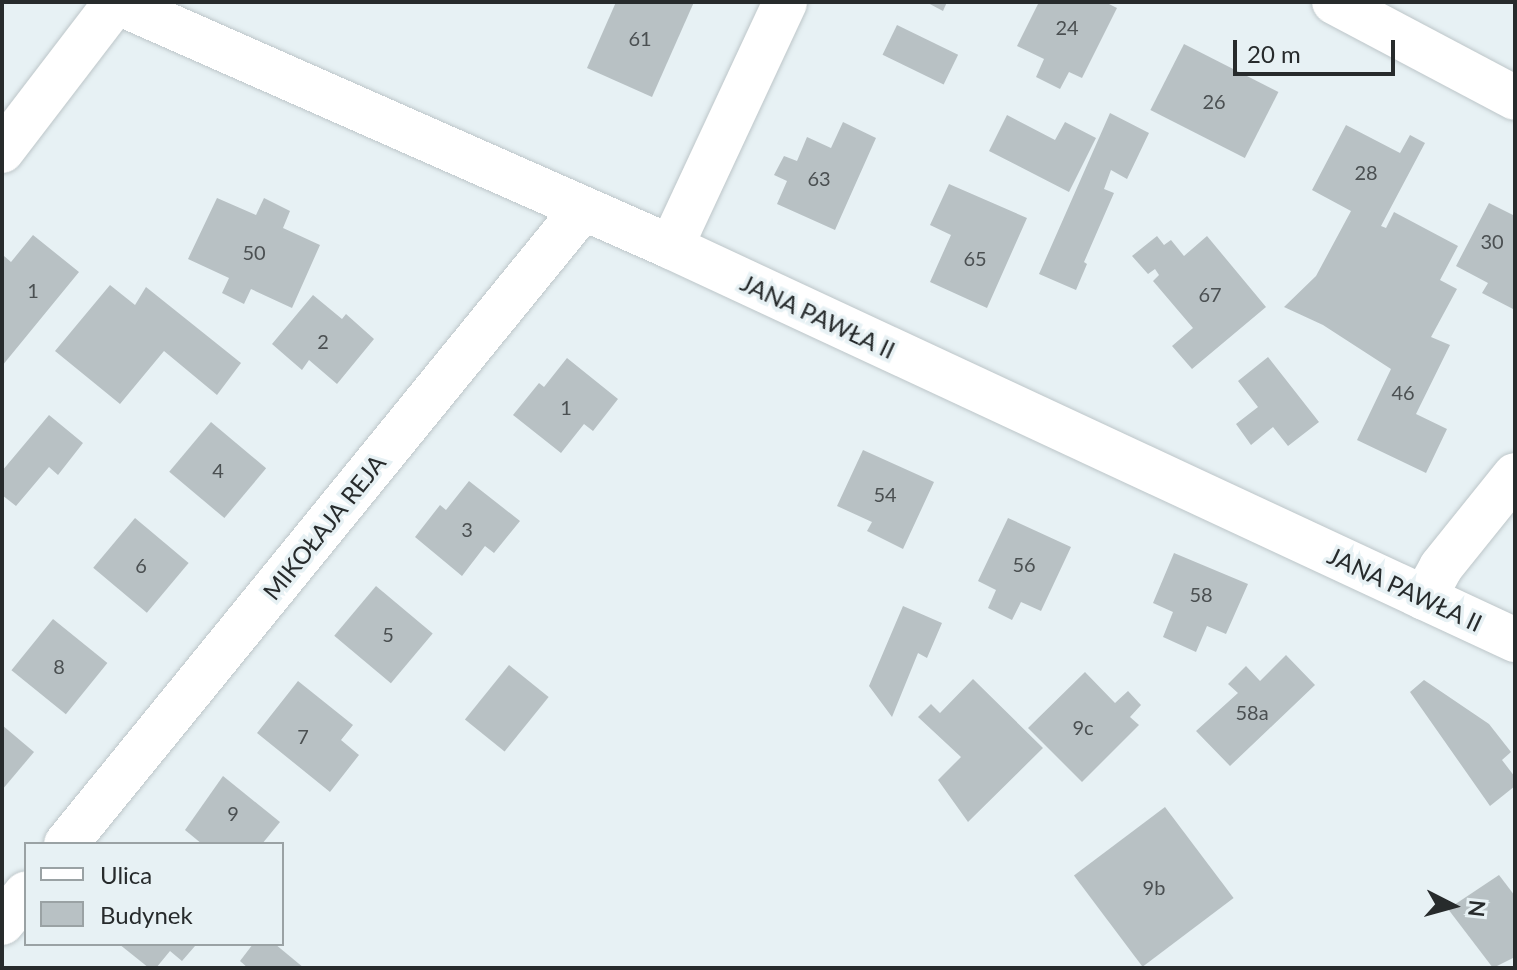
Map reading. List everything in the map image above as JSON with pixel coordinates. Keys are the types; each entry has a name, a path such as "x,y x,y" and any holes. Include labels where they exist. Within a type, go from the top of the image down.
{"street":[{"path":"2,151 116,2"},
{"name":"JANA PAWŁA II","path":"116,2 671,247 1515,640"},
{"path":"671,247 785,2"},
{"path":"1334,2 1515,98"},
{"name":"MIKOŁAJA REJA","path":"68,842 582,210"},
{"path":"1424,598 1441,567 1515,475"},
{"path":"2,923 24,896"}],"building":[{"path":"616,2 694,2 652,97 587,68"},
{"path":"926,2 947,2 943,11"},
{"path":"1039,2 1105,2 1117,8 1082,78 1069,72 1060,89 1036,77 1044,59 1017,46"},
{"path":"897,25 958,55 944,84 883,55"},
{"path":"1184,44 1278,92 1245,158 1150,110"},
{"path":"1110,113 1149,133 1127,179 1111,170 1104,189 1114,193 1084,262 1087,264 1076,290 1039,274"},
{"path":"1007,115 1055,140 1065,122 1096,138 1069,192 989,151"},
{"path":"843,122 876,138 835,230 777,204 787,181 774,175 784,156 797,161 807,137 831,148"},
{"path":"1346,125 1400,153 1410,135 1425,143 1381,226 1386,228 1394,212 1458,246 1440,280 1457,289 1431,337 1450,345 1416,414 1447,429 1426,473 1357,440 1391,369 1323,325 1284,307 1316,276 1351,211 1312,190"},
{"path":"949,184 1027,218 987,308 930,282 951,235 930,225"},
{"path":"217,198 256,215 264,198 290,211 283,228 320,245 292,308 251,289 244,304 222,293 229,278 188,259"},
{"path":"1489,203 1515,216 1515,310 1482,293 1488,283 1456,266"},
{"path":"33,235 79,272 2,366 2,259 4,256 11,262"},
{"path":"1157,236 1164,245 1171,240 1184,256 1207,236 1266,307 1192,369 1172,346 1193,328 1153,281 1159,275 1155,269 1148,274 1132,256"},
{"path":"110,285 135,305 146,287 241,363 217,395 164,351 120,404 55,351"},
{"path":"313,295 342,319 346,314 374,339 337,384 309,360 302,370 272,344"},
{"path":"1268,357 1319,422 1288,446 1273,427 1251,445 1236,424 1258,407 1238,381"},
{"path":"567,358 618,399 593,431 584,424 561,453 513,415 539,383 544,387"},
{"path":"49,415 83,443 58,475 49,467 16,506 2,495 2,471"},
{"path":"211,422 266,468 224,518 169,472"},
{"path":"863,450 934,482 903,549 867,531 872,522 837,506"},
{"path":"469,481 520,521 494,553 485,546 462,576 415,537 440,505 446,510"},
{"path":"135,518 189,563 147,613 93,568"},
{"path":"1008,518 1071,547 1041,611 1021,602 1012,620 988,608 996,590 978,581"},
{"path":"1174,553 1248,584 1226,634 1207,626 1196,652 1163,637 1173,612 1153,603"},
{"path":"376,586 433,634 391,683 334,636"},
{"path":"903,606 942,623 927,658 918,653 892,717 869,686"},
{"path":"53,619 107,663 66,714 11,670"},
{"path":"1286,655 1315,685 1230,766 1196,731 1238,693 1228,684 1246,666 1260,681"},
{"path":"509,665 549,697 505,751 465,719"},
{"path":"1085,672 1115,703 1128,691 1141,705 1130,717 1139,725 1082,782 1028,728"},
{"path":"973,679 1043,748 968,822 938,780 961,757 918,717 931,704 940,713"},
{"path":"1424,680 1489,724 1511,752 1502,760 1515,777 1515,786 1490,806 1410,692"},
{"path":"298,681 353,725 341,740 359,755 330,792 257,733"},
{"path":"2,725 34,752 2,790"},
{"path":"223,776 280,822 264,842 200,842 185,830"},
{"path":"1165,807 1234,898 1143,967 1074,876"},
{"path":"1499,875 1515,896 1515,957 1493,968 1448,909"},
{"path":"122,946 195,946 182,961 170,951 156,968 149,968"},
{"path":"251,946 277,946 304,968 248,968 240,961"}]}
